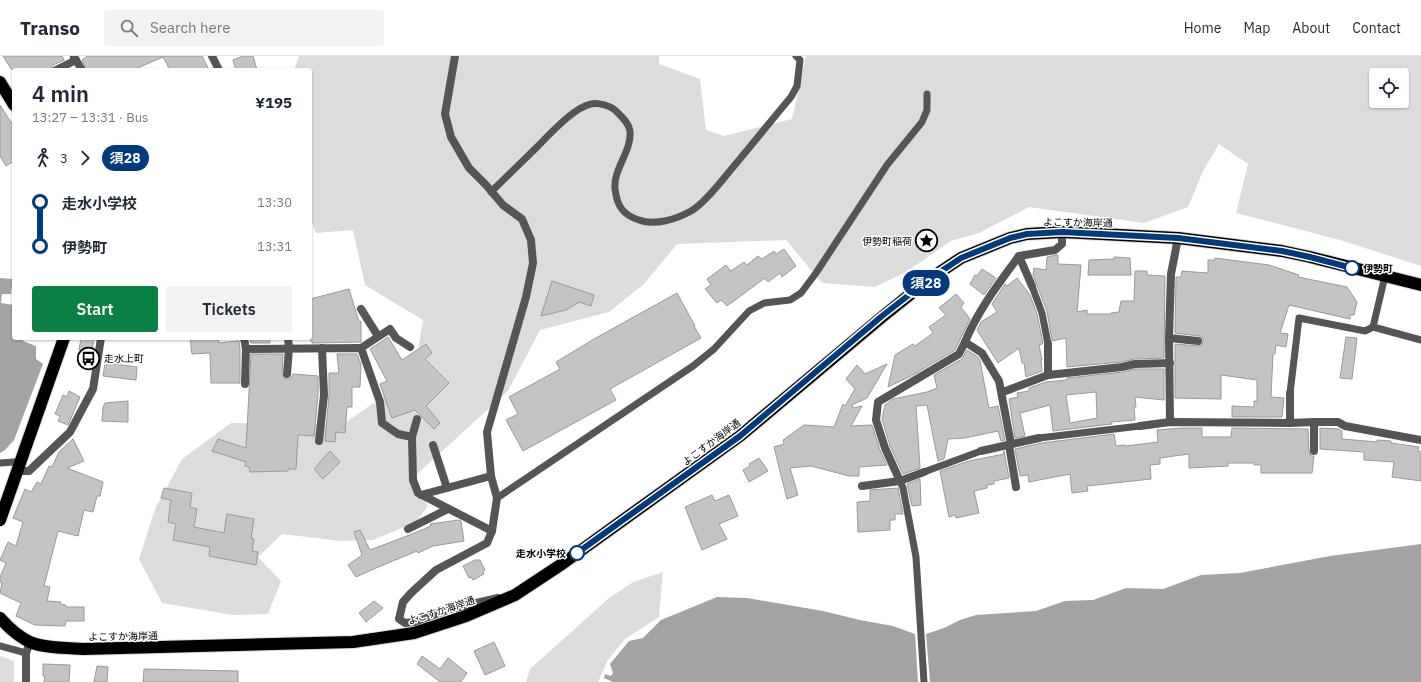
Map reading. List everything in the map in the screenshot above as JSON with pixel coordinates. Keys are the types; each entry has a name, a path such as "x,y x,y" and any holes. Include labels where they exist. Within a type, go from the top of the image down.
{"highway":[{"path":"0,82 12,98"},
{"name":"よこすか海岸通","path":"0,618 28,648 83,648 353,642 414,633 466,616 515,595 562,564 740,436 882,316 928,280 961,258 1010,238 1027,234 1062,232 1178,238 1282,251 1421,285"},
{"path":"0,520 63,340"}],"street":[{"path":"212,56 218,68"},
{"path":"455,56 445,114 451,137 469,168 503,205 522,219 531,240 533,263 526,297 487,432 496,498 492,531 487,543 436,570 411,593 403,602 399,619 405,623 414,622 450,609 515,595"},
{"path":"59,68 75,58 81,68"},
{"path":"900,482 885,448 876,420 878,402 959,354 970,330 988,300 1019,256 1056,250 1062,244 1062,232"},
{"path":"1170,422 1169,338 1171,274 1178,238"},
{"path":"1019,256 1032,286"},
{"path":"361,309 378,336"},
{"path":"246,349 361,348 390,329 396,338 410,347"},
{"path":"1169,338 1198,341"},
{"path":"19,467 28,471 70,432 93,389 101,340"},
{"path":"244,340 246,349 245,384"},
{"path":"287,374 288,340"},
{"path":"965,342 982,353 1000,381 1003,392 1016,487"},
{"path":"1048,344 1048,375"},
{"path":"319,441 324,395 322,348"},
{"path":"361,348 380,402 382,423 398,434 412,438"},
{"path":"1003,392 1048,375 1122,367 1136,364 1170,363"},
{"path":"1290,393 1290,423"},
{"path":"417,419 412,438 413,480 418,493 492,531"},
{"path":"1140,426 1170,422 1338,422 1345,426 1421,440"},
{"path":"1314,422 1314,451"},
{"path":"981,451 1039,438"},
{"path":"433,445 447,488"},
{"path":"862,486 900,482 924,472"},
{"path":"421,495 492,476"},
{"path":"408,529 448,509"},
{"path":"26,682 28,648"}],"lane":[{"path":"491,192 566,119 582,108 591,104 603,105 614,109 624,119 630,130 628,144 616,176 615,189 620,208 630,217 642,222 660,222 676,218 692,211 716,187 791,97 797,86 800,60 796,56"},
{"path":"496,498 693,366 714,349 749,312 764,303 790,300 801,293 888,165 922,122 927,110 927,94"},
{"path":"1373,327 1385,276"},
{"path":"1032,286 1042,313 1048,344"},
{"path":"1290,393 1299,318 1366,331 1373,327 1421,340"},
{"path":"1039,438 1140,426"},
{"path":"924,472 981,451"},
{"path":"0,463 14,462 19,467"},
{"path":"900,482 903,488 916,557 924,682"},
{"path":"0,646 28,648"}],"shaded area":[{"path":"299,56 659,56 659,64 700,79 706,130 724,136 792,119 806,56 1421,56 1421,266 1340,240 1236,213 1248,164 1219,144 1203,171 1188,207 1144,223 1029,207 979,233 951,241 906,272 875,287 822,283 786,240 677,244 644,284 609,312 540,330 508,391 416,475 421,495 428,506 416,522 373,540 340,541 282,534 258,557 281,581 268,614 233,615 162,603 139,559 155,509 182,459 231,423 342,425 414,375 423,320 365,285 353,230 316,233 312,223 312,68 295,68"},
{"path":"0,278 12,279 11,294 2,294 1,303 12,305 12,340 23,340 36,346 36,359 43,364 14,440 5,450 0,453"},
{"path":"1421,544 1421,682 930,682 926,634 976,615 1036,611 1065,601 1093,600 1126,588 1163,589 1201,575 1240,573 1330,556"},
{"path":"663,572 659,617 625,639 608,660 598,682 526,682 530,669 608,599 633,582"},
{"path":"717,597 747,598 823,611 893,626 915,634 918,682 613,682 604,678 605,674 611,676 613,673 610,664 629,641 643,638 661,620"},
{"path":"0,656 14,661 14,682 0,682"}],"building":[{"path":"3,56 62,56 64,60 53,65 52,68 12,68 12,70"},
{"path":"87,56 202,56 208,68 169,68 163,57 138,68 86,68 82,60"},
{"path":"243,56 253,56 256,68 235,68 233,60"},
{"path":"0,105 12,124 12,162 6,166 0,156"},
{"path":"784,249 796,266 782,277 780,273 768,282 765,278 727,306 721,300 717,303 705,289 711,285 707,279 726,265 731,271 744,262 747,265 758,256 762,259 774,251 776,254"},
{"path":"1058,255 1058,264 1081,265 1077,312 1087,310 1087,314 1111,314 1119,312 1121,301 1134,301 1135,271 1147,271 1147,275 1165,276 1164,358 1135,359 1121,362 1067,367 1066,338 1052,341 1047,311 1033,275 1034,268 1046,270 1047,257"},
{"path":"1114,257 1130,258 1131,275 1088,275 1089,260 1114,259"},
{"path":"1215,258 1269,265 1299,275 1298,277 1347,287 1357,302 1354,315 1350,315 1350,319 1289,305 1280,333 1288,334 1286,347 1276,345 1275,354 1273,354 1271,397 1284,398 1282,417 1232,417 1232,406 1254,407 1254,401 1257,401 1257,380 1221,375 1221,399 1175,398 1175,344 1198,346 1202,345 1203,341 1203,338 1199,336 1175,333 1176,277 1181,277 1182,271 1208,273 1208,260 1215,260"},
{"path":"982,269 996,278 984,295 970,284 975,275 977,276"},
{"path":"1017,278 1030,295 1037,314 1043,343 1039,345 1042,360 1042,371 1026,377 1024,363 1022,363 1019,348 998,363 977,330 981,322 997,312 992,304 1005,284 1007,286"},
{"path":"552,281 594,295 591,306 579,302 566,310 541,316"},
{"path":"349,289 359,322 361,321 361,342 312,343 310,340 312,340 312,298"},
{"path":"677,293 701,338 610,389 616,400 523,451 506,420 518,414 509,397 560,369 556,362"},
{"path":"956,294 964,303 961,307 970,319 955,350 913,375 888,387 895,355 913,344 915,346 933,333 929,327 946,315 939,308"},
{"path":"388,337 402,360 426,344 432,353 425,359 449,383 426,406 440,423 434,429 415,410 392,418 380,384 387,381 370,349"},
{"path":"1346,337 1357,338 1352,379 1340,378"},
{"path":"81,340 94,340 92,352 79,350"},
{"path":"190,340 218,340 219,343 239,341 240,383 211,383 210,353 192,354"},
{"path":"250,340 269,340 270,343 251,343"},
{"path":"967,350 978,357 980,361 989,408 998,406 1005,440 1001,441 998,431 965,438 948,439 944,459 938,461 927,405 916,406 920,468 903,474 890,446 882,419 885,405 893,399 927,392 937,388 934,375 962,359"},
{"path":"251,354 283,354 282,374 286,379 290,379 293,374 318,376 318,395 314,436 298,435 296,469 288,469 288,471 250,472 249,467 245,466 246,462 212,451 218,439 246,448"},
{"path":"337,354 357,354 361,364 360,387 352,387 352,407 347,407 345,433 336,432 335,442 325,441 329,395 329,373 339,373"},
{"path":"105,363 137,367 136,380 103,376"},
{"path":"887,364 867,398 852,405 853,408 862,406 851,426 872,425 880,450 887,465 859,467 859,476 849,476 811,466 790,468 798,495 787,499 774,447 784,444 783,440 804,425 834,427 843,404 845,406 855,389 846,379 857,365 865,374"},
{"path":"1136,369 1164,369 1164,400 1135,397 1135,420 1111,422 1112,424 1053,431 1050,405 1020,413 1025,436 1015,438 1009,399 1018,397 1017,393 1029,391 1029,388 1046,382 1067,380 1067,378 1123,372","holes":["1096,392 1097,418 1070,423 1066,395"]},
{"path":"69,391 80,397 68,425 58,421 60,416 55,414 63,395 67,397"},
{"path":"128,401 128,422 102,421 103,407 105,403"},
{"path":"1202,428 1202,437 1231,437 1232,428 1308,429 1309,451 1311,456 1314,456 1312,473 1261,473 1261,465 1254,465 1254,463 1228,463 1228,466 1189,468 1189,454 1160,458 1160,464 1150,465 1151,479 1087,486 1088,491 1072,493 1070,474 1029,482 1028,475 1020,476 1015,449 1042,443 1114,434 1116,446 1158,442 1157,430"},
{"path":"1320,428 1339,429 1342,431 1342,439 1377,442 1377,440 1391,441 1391,443 1419,447 1418,451 1421,452 1421,481 1392,477 1394,462 1364,460 1364,452 1320,449"},
{"path":"73,439 84,461 67,468 103,482 100,496 97,496 93,512 84,510 78,536 58,531 44,586 50,587 47,601 61,602 60,604 66,605 66,607 84,607 84,621 66,621 65,626 35,625 16,616 21,603 0,593 2,583 0,582 0,577 6,563 0,560 8,542 16,546 23,522 13,518 25,489 31,492 37,482 41,484 49,466 52,467 59,452"},
{"path":"330,451 340,462 323,479 314,469"},
{"path":"1004,451 1009,478 994,481 994,484 987,485 987,488 974,491 979,513 956,518 955,515 949,517 940,471 969,461 1004,454"},
{"path":"759,458 768,471 749,482 743,470"},
{"path":"920,479 921,505 912,506 907,484"},
{"path":"164,488 192,493 190,507 197,509 194,527 224,533 227,514 254,519 251,538 254,539 252,551 258,552 256,565 209,556 210,547 173,540 176,524 168,522 171,500 161,498"},
{"path":"898,488 903,514 895,514 895,520 890,520 890,530 858,532 857,502 870,501 870,490"},
{"path":"712,495 715,501 729,495 738,516 719,524 727,539 702,550 685,507"},
{"path":"461,521 464,541 433,546 418,553 417,551 356,577 348,565 362,555 354,532 360,530 370,550 431,526 430,524"},
{"path":"475,560 480,560 485,570 483,571 484,574 473,580 471,577 469,578 463,566"},
{"path":"374,601 383,608 366,622 359,613"},
{"path":"494,642 505,666 485,675 474,651"},
{"path":"422,656 440,669 448,658 467,673 461,682 440,682 417,664"},
{"path":"43,664 70,665 69,682 44,682 45,676 43,676"},
{"path":"97,666 108,667 107,682 94,682"},
{"path":"144,669 238,671 238,682 143,682"}],"bus line":[{"name":"須28","path":"577,553 740,436 812,374 928,280 961,258 1010,238 1027,234 1062,232 1178,238 1282,251 1352,268"}],"place":[{"name":"伊勢町稲荷","path":"927,241"},
{"name":"伊勢町","path":"1352,268"},
{"name":"走水上町","path":"88,358"},
{"name":"走水小学校","path":"577,553"}]}
